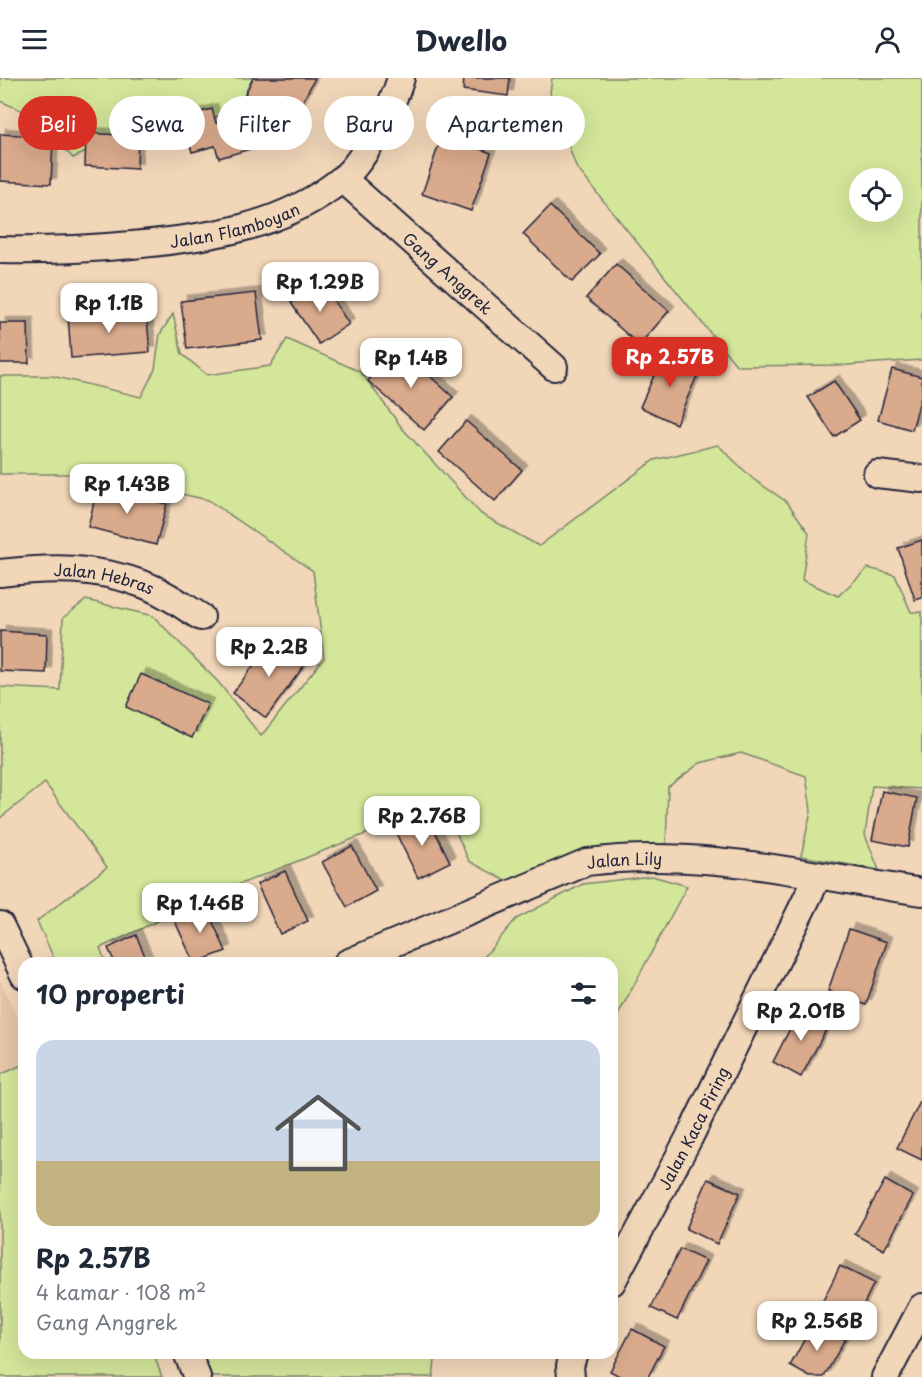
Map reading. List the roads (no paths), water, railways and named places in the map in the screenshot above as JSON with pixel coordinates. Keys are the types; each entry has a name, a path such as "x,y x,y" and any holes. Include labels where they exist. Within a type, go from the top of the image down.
{"street":[{"name":"Jalan Flamboyan","path":"0,250 56,252 193,239 234,231 277,217 343,179 383,123 401,78"},
{"name":"Gang Anggrek","path":"343,179 554,367"},
{"path":"877,474 922,479"},
{"name":"Jalan Hebras","path":"0,573 39,568 84,568 146,585 201,617"},
{"name":"Jalan Lily","path":"361,957 587,862 623,857 663,857 726,862 922,892"},
{"name":"Jalan Kaca Piring","path":"618,1271 689,1138 818,876"},
{"path":"0,925 18,962"},
{"path":"885,1377 922,1307"},
{"path":"190,1359 197,1377"},
{"path":"571,1377 572,1359"}]}
